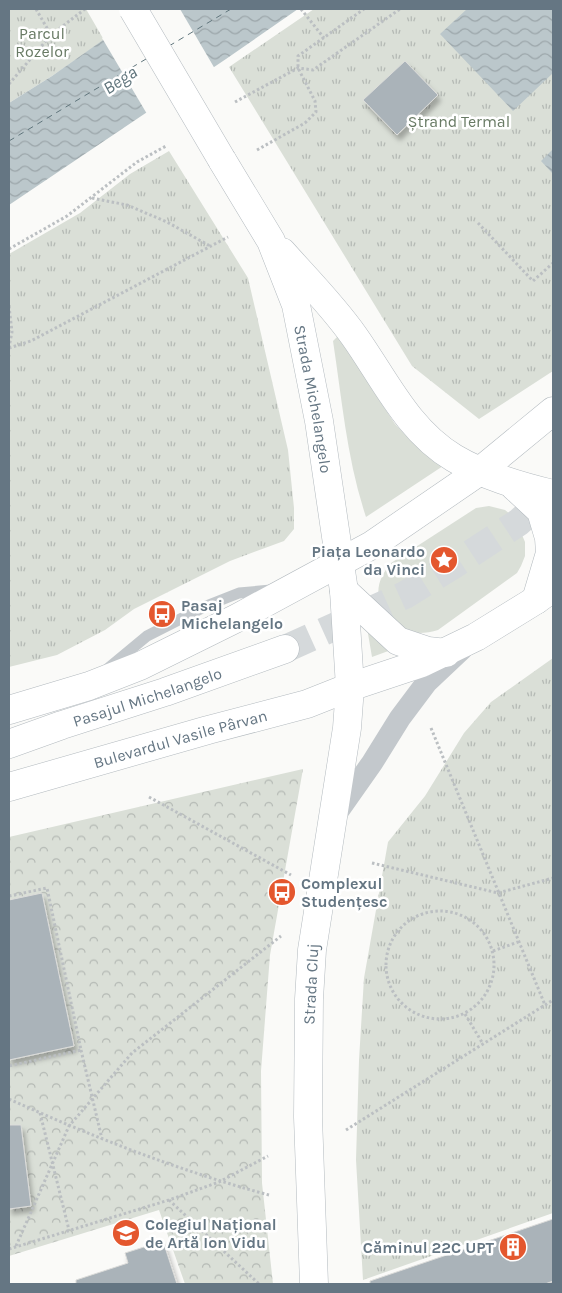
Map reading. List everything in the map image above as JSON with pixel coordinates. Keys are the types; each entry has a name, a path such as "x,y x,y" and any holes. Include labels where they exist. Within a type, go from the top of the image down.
{"main road":[{"name":"Strada Michelangelo","path":"133,9 271,241 296,305 304,338 320,430 340,562"},
{"name":"Strada Michelangelo","path":"271,241 321,295 353,334 409,420 453,458 480,471"},
{"path":"9,710 89,686 140,666 237,618 372,545 480,471 553,411"},
{"path":"480,471 511,483 553,494"},
{"path":"340,562 344,591 350,687 446,653 476,637 545,594 550,553 549,538 541,511 511,483"},
{"path":"344,591 398,641 428,651 446,653"},
{"name":"Pasajul Michelangelo","path":"9,744 62,724 164,692 285,649"},
{"name":"Bulevardul Vasile Pârvan","path":"9,787 208,730 307,704 350,687"},
{"name":"Strada Cluj","path":"314,1284 308,1127 309,999 313,941 348,728 350,687"}],"street":[{"path":"334,816 400,718 427,682 476,637"}],"path":[{"path":"36,9 51,35"},
{"path":"10,83 51,35 85,9"},
{"path":"301,9 324,38"},
{"path":"257,150 305,122 316,112 315,101 298,68 298,56 364,9"},
{"path":"235,102 298,68 313,70 400,9"},
{"path":"9,249 67,216 137,162 166,146"},
{"path":"92,198 127,205 167,222 210,247"},
{"path":"478,224 533,281 553,263"},
{"path":"9,306 12,332 9,348 31,341 228,237"},
{"path":"431,728 544,1005"},
{"path":"149,797 292,875"},
{"path":"372,863 498,893 553,878"},
{"path":"9,896 47,888 102,1139"},
{"path":"445,910 466,917 483,931 493,951 494,975 484,998 465,1014 443,1019 421,1016 402,1004 390,986 386,964 391,942 404,924 423,913 445,910"},
{"path":"16,1246 69,1126 132,1053 281,936"},
{"path":"493,951 518,942"},
{"path":"346,1130 553,1000"},
{"path":"465,1014 483,1044"},
{"path":"9,1066 81,1050"},
{"path":"9,1099 102,1139 219,1182 269,1195"},
{"path":"40,1113 69,1230"},
{"path":"9,1248 169,1200 219,1182 268,1156"},
{"path":"169,1200 259,1284"}],"green space":[{"name":"Parcul Rozelor","path":"9,9 86,9 104,40 9,103"},
{"name":"Ștrand Termal","path":"314,9 553,9 553,371 479,419 412,366 229,67"},
{"path":"169,151 248,278 288,450 294,508 294,529 284,541 230,561 134,609 105,630 57,655 9,667 9,254 80,213 130,174"},
{"path":"340,337 346,344 395,424 414,444 443,466 366,517 354,474 346,430 333,341"},
{"path":"489,506 505,510 515,518 525,542 525,556 517,573 438,630 416,633 407,632 402,629 386,612 379,598 379,584 386,570 391,563 476,508"},
{"path":"367,628 391,650 372,657"},
{"path":"553,658 553,1213 363,1280 356,1160 359,1060 364,978 388,842 425,796 464,733 491,702"},
{"path":"303,769 270,955 261,1071 262,1183 273,1284 185,1284 159,1210 9,1256 9,1060 74,1046 42,894 9,900 9,837"}],"water":[{"name":"Bega","path":"147,9 298,9 9,205 9,103 52,76"},
{"path":"467,9 553,9 553,73 513,111 440,34"},
{"path":"553,149 553,174 541,161"}],"pier":[{"path":"143,9 180,9 215,69 147,114 102,38"}],"building":[{"path":"405,61 438,95 397,135 363,100"},
{"path":"42,893 74,1046 9,1060 9,900"},
{"path":"9,1125 21,1125 31,1206 9,1209"},
{"name":"Căminul 22C UPT","path":"553,1219 553,1281 545,1284 370,1284 370,1281"},
{"path":"163,1241 177,1284 76,1284 76,1280 128,1263 125,1253"}],"ferry route":[{"path":"169,46 231,9"},
{"path":"9,141 146,59"}],"tunnel":[{"path":"285,649 405,595 519,522 553,491"}],"place":[{"name":"Piața Leonardo da Vinci","path":"444,560"},
{"name":"Pasaj Michelangelo","path":"162,614"},
{"name":"Complexul Studențesc","path":"282,892"},
{"name":"Colegiul Național de Artă Ion Vidu","path":"126,1233"},
{"name":"Căminul 22C UPT","path":"513,1247"}]}
